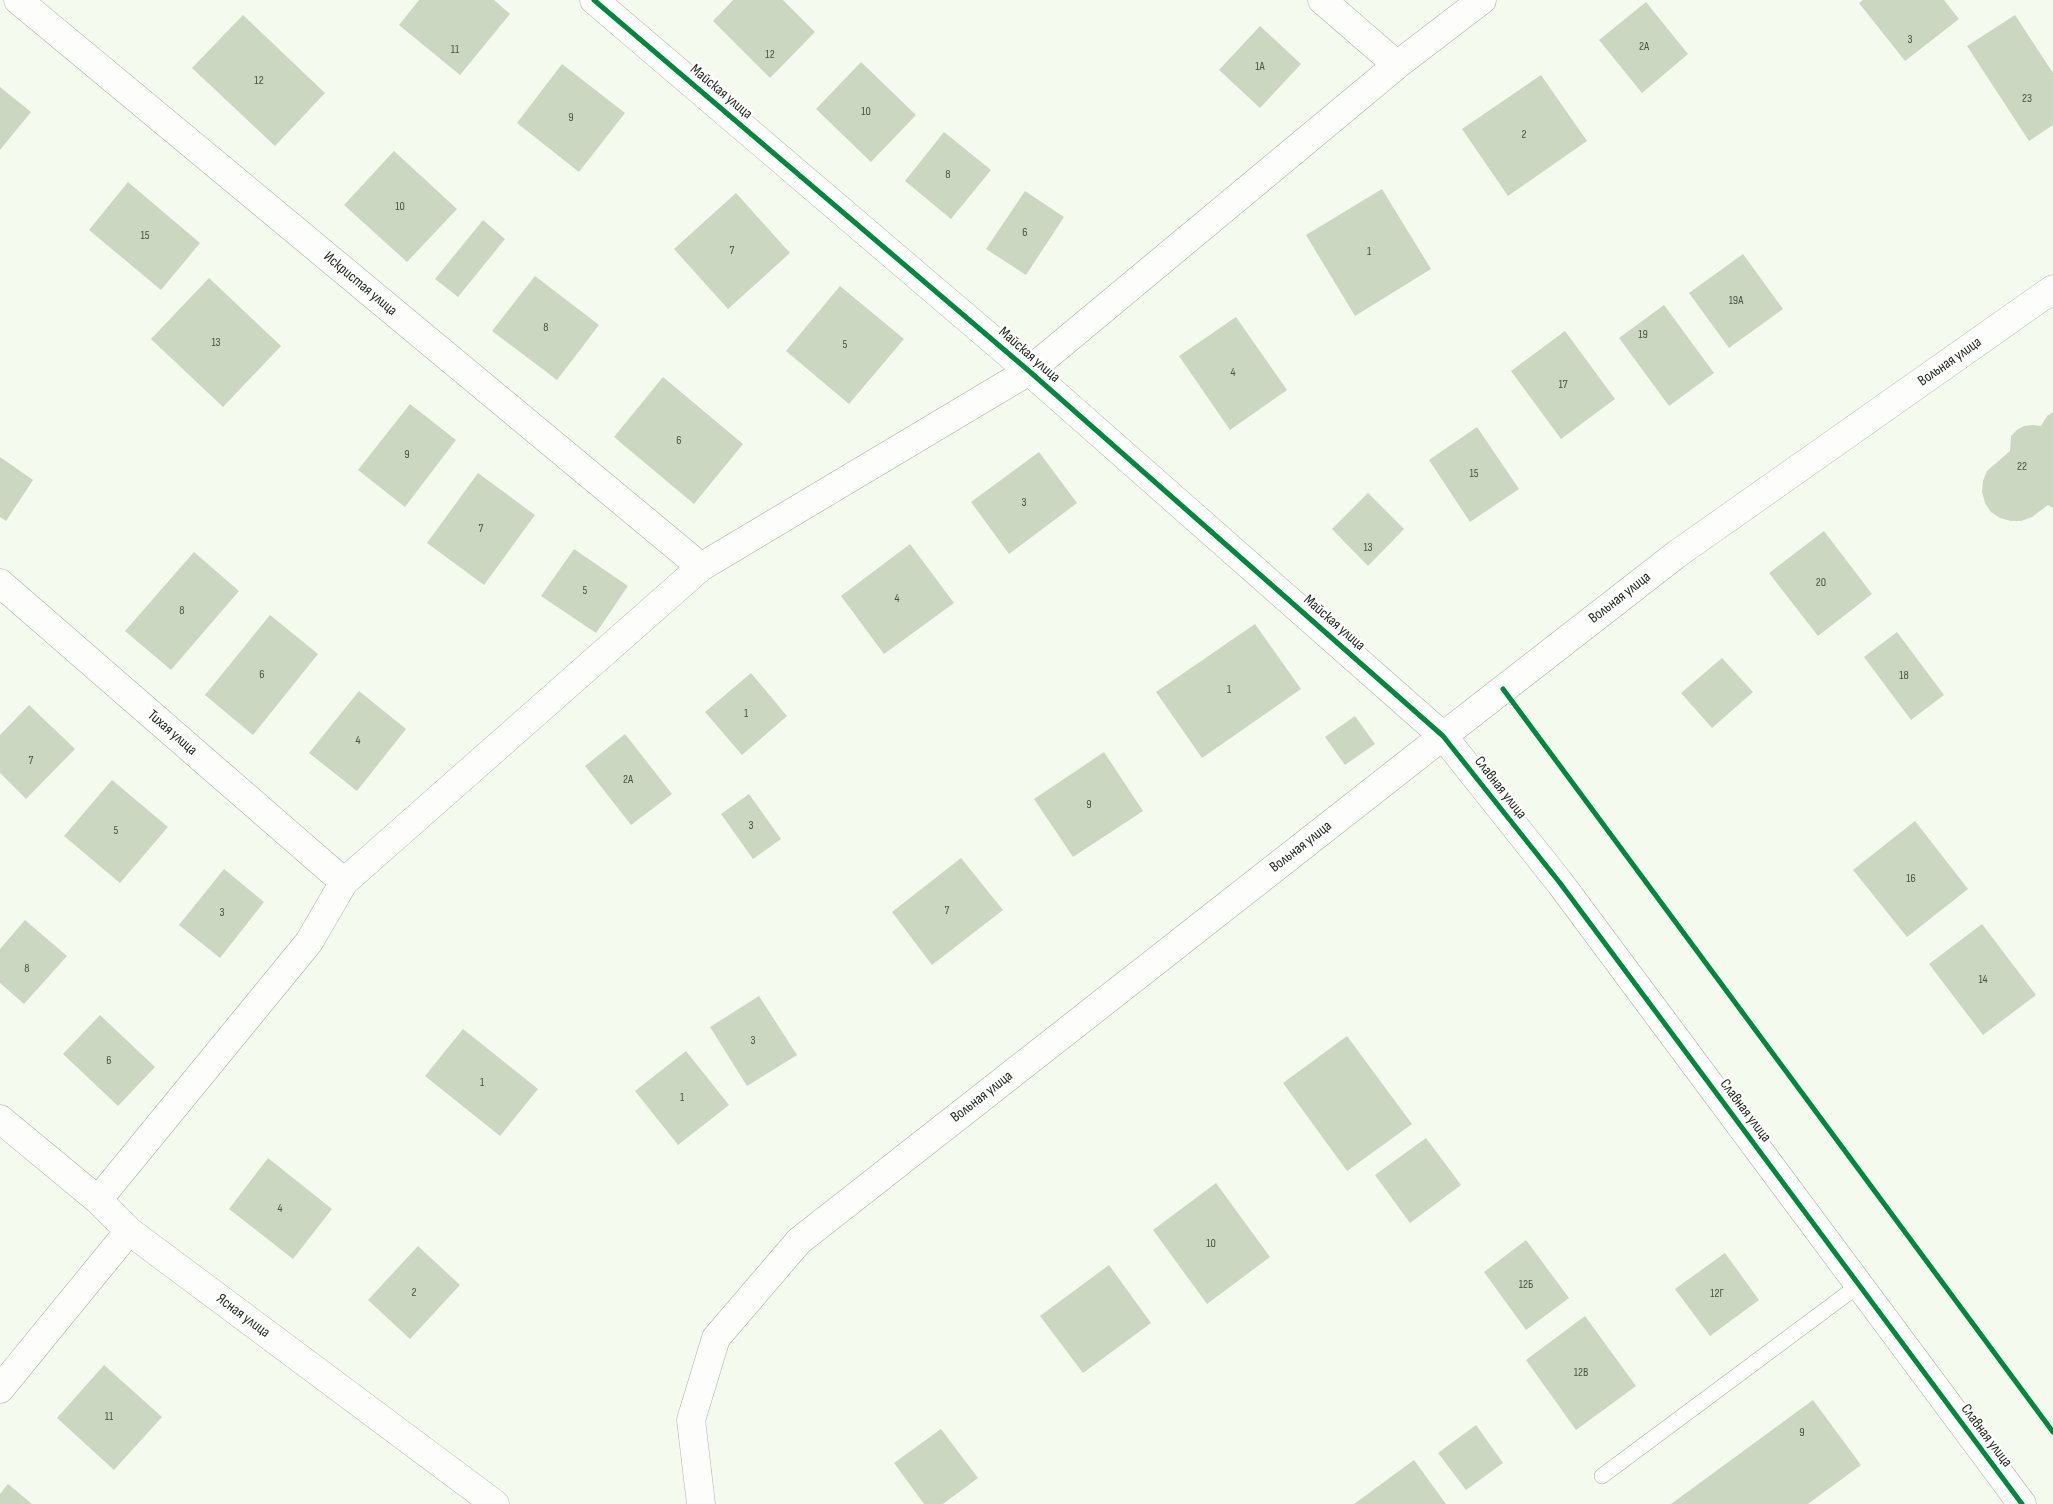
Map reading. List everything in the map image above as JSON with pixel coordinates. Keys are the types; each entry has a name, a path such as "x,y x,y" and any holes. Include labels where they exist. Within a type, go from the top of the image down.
{"street":[{"name":"Искристая улица","path":"18,0 702,567"},
{"name":"Майская улица","path":"594,0 1029,371 1443,736"},
{"path":"1322,0 1397,65"},
{"path":"98,1200 309,942 344,882 702,567 1029,371 1397,65 1482,0"},
{"name":"Вольная улица","path":"701,1504 691,1420 716,1338 799,1241 1677,554 2053,289"},
{"name":"Тихая улица","path":"0,583 344,882"},
{"name":"Славная улица","path":"1443,736 1560,883 2022,1504"},
{"name":"Ясная улица","path":"0,1119 98,1200 129,1231 494,1504"},
{"path":"0,1389 129,1231"}],"lane":[{"path":"1602,1476 1859,1285"}],"building":[{"path":"419,0 494,0 510,14 460,75 399,25"},
{"path":"733,0 783,0 815,32 770,78 713,21"},
{"path":"1863,0 1944,0 1959,19 1905,61 1859,3"},
{"path":"1646,2 1688,54 1642,93 1599,40"},
{"path":"243,15 325,93 275,146 192,68"},
{"path":"2015,15 2053,73 2053,125 2029,141 1967,46"},
{"path":"1260,26 1301,64 1260,108 1219,70"},
{"path":"861,62 916,115 871,162 816,109"},
{"path":"562,64 625,113 579,172 517,123"},
{"path":"1541,75 1587,141 1508,196 1462,129"},
{"path":"0,87 31,112 0,150"},
{"path":"944,132 991,170 951,219 905,181"},
{"path":"394,151 457,209 407,262 344,205"},
{"path":"128,182 200,243 161,290 89,230"},
{"path":"1382,189 1431,269 1355,316 1306,235"},
{"path":"1025,191 1064,217 1026,275 986,249"},
{"path":"736,193 790,253 728,309 674,249"},
{"path":"483,220 505,239 458,297 435,279"},
{"path":"1743,254 1783,309 1729,348 1689,293"},
{"path":"535,276 599,325 557,380 492,331"},
{"path":"209,278 281,346 223,407 151,339"},
{"path":"840,286 904,339 849,404 786,351"},
{"path":"1664,305 1714,373 1669,406 1619,338"},
{"path":"1236,317 1287,390 1230,430 1179,356"},
{"path":"1565,331 1615,399 1561,439 1511,371"},
{"path":"663,377 743,444 694,504 614,437"},
{"path":"410,404 456,440 405,507 358,470"},
{"path":"2053,412 2053,508 2048,505 2032,517 2021,521 2000,518 1991,512 1985,503 1982,492 1983,481 1987,471 2010,451 2011,436 2017,430 2024,426 2041,426 2047,416"},
{"path":"1477,427 1519,489 1470,522 1429,460"},
{"path":"1039,452 1077,503 1009,554 971,502"},
{"path":"0,457 33,480 6,521 0,517"},
{"path":"478,473 535,515 484,585 427,543"},
{"path":"1368,493 1404,529 1368,566 1332,529"},
{"path":"1824,531 1872,594 1818,636 1769,573"},
{"path":"910,544 954,603 884,654 841,596"},
{"path":"574,549 628,586 596,633 541,596"},
{"path":"194,552 239,591 171,670 125,631"},
{"path":"270,615 318,654 253,735 205,695"},
{"path":"1255,624 1301,689 1202,758 1156,692"},
{"path":"1897,632 1944,695 1911,720 1864,657"},
{"path":"1722,658 1753,692 1712,728 1681,693"},
{"path":"751,673 787,716 742,755 705,712"},
{"path":"359,691 406,729 357,791 309,753"},
{"path":"29,705 75,749 26,799 0,773 0,735"},
{"path":"1355,716 1375,744 1345,765 1325,737"},
{"path":"625,734 672,794 631,825 585,766"},
{"path":"1104,752 1143,811 1073,857 1034,799"},
{"path":"112,780 168,827 120,883 64,836"},
{"path":"749,794 781,839 753,859 721,814"},
{"path":"1915,821 1968,889 1907,937 1853,870"},
{"path":"961,858 1003,910 932,965 892,912"},
{"path":"224,869 264,902 220,958 179,925"},
{"path":"25,920 67,956 24,1004 0,983 0,949"},
{"path":"1982,924 2036,995 1983,1035 1929,964"},
{"path":"759,996 797,1055 747,1086 710,1027"},
{"path":"100,1015 155,1067 118,1106 63,1054"},
{"path":"463,1029 538,1089 500,1136 425,1076"},
{"path":"1347,1036 1412,1124 1347,1171 1283,1083"},
{"path":"686,1051 729,1105 678,1145 635,1091"},
{"path":"1426,1138 1461,1185 1410,1223 1375,1175"},
{"path":"268,1158 332,1209 293,1259 229,1209"},
{"path":"1216,1183 1270,1257 1207,1304 1153,1230"},
{"path":"1526,1240 1569,1298 1526,1330 1484,1272"},
{"path":"418,1246 460,1285 410,1339 368,1300"},
{"path":"1725,1253 1759,1300 1710,1336 1675,1289"},
{"path":"1109,1265 1151,1323 1083,1373 1040,1316"},
{"path":"1585,1316 1636,1386 1576,1430 1526,1360"},
{"path":"104,1365 162,1417 114,1470 57,1418"},
{"path":"1813,1400 1861,1465 1808,1504 1671,1504"},
{"path":"1476,1425 1503,1463 1466,1490 1438,1453"},
{"path":"941,1429 978,1478 943,1504 924,1504 894,1463"},
{"path":"1414,1460 1446,1504 1354,1504"},
{"path":"8,1484 32,1504 0,1504 0,1494"}],"cycle path":[{"path":"594,0 1029,371 1443,736 1560,883 2022,1504"},
{"path":"1503,689 2053,1432"}]}
